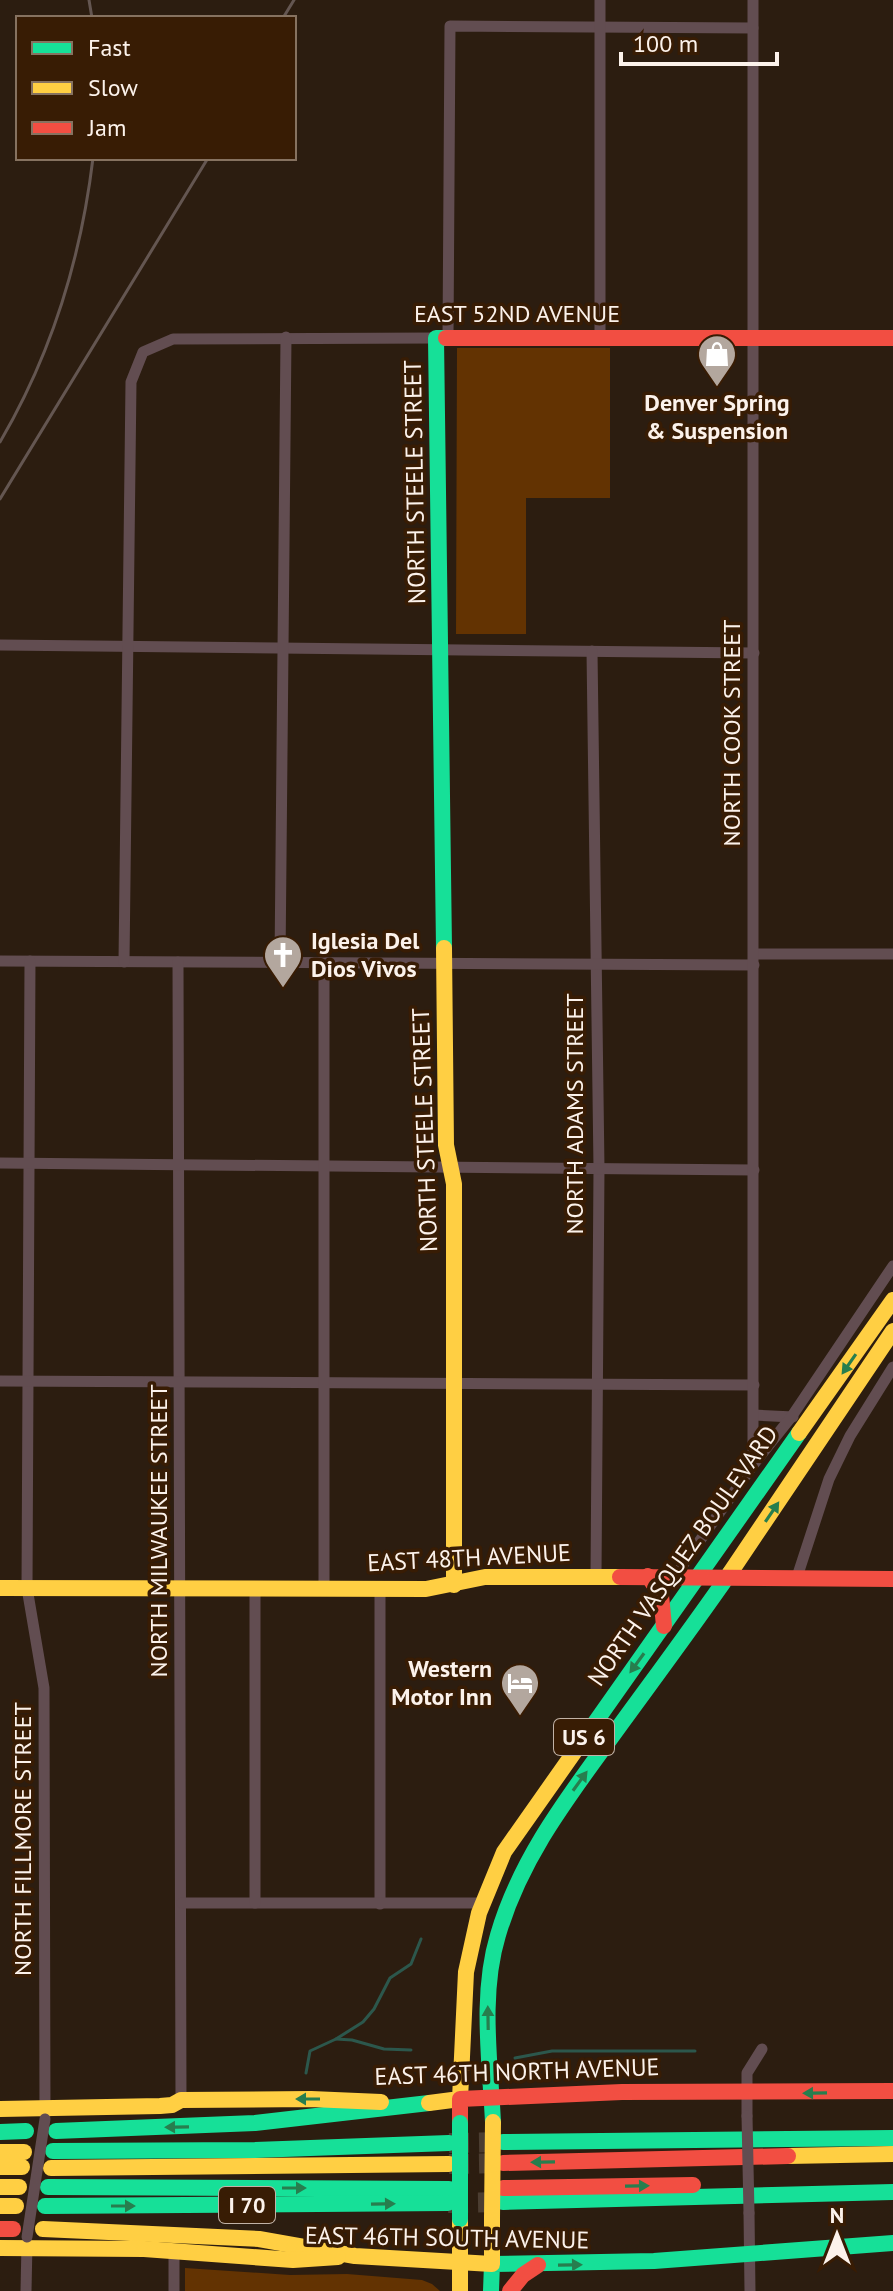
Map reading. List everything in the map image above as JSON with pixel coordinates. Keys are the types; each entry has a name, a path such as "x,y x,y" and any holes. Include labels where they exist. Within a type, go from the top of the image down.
{"main road":[{"name":"EAST 52ND AVENUE","path":"442,338 893,338"},
{"name":"NORTH STEELE STREET","path":"442,338 441,650 446,1145 454,1184 454,1585"},
{"name":"NORTH VASQUEZ BOULEVARD","path":"460,2263 462,1997 472,1931 497,1866 514,1835 698,1576 799,1420 893,1300"},
{"name":"NORTH VASQUEZ BOULEVARD","path":"492,2264 493,2122 489,1985 497,1936 519,1876 547,1826 728,1576 893,1331"},
{"path":"648,1576 661,1595 664,1626"},
{"name":"EAST 48TH AVENUE","path":"0,1588 437,1589 493,1577 893,1579"},
{"name":"EAST 46TH NORTH AVENUE","path":"0,2109 49,2119 172,2105 181,2100 323,2099 414,2104 492,2096 615,2091 746,2094 893,2091"},
{"path":"49,2119 244,2124 414,2104"},
{"path":"816,2139 869,2125 893,2124"},
{"path":"0,2132 26,2131"},
{"path":"503,2142 893,2138"},
{"path":"449,2143 52,2160 449,2164"},
{"path":"0,2152 23,2160 0,2167"},
{"path":"503,2163 893,2154"},
{"path":"0,2187 19,2187"},
{"name":"I 70","path":"45,2206 448,2196 48,2187"},
{"path":"503,2195 660,2200 892,2190"},
{"path":"43,2229 259,2239 355,2256"},
{"name":"EAST 46TH SOUTH AVENUE","path":"0,2248 17,2236 293,2260 355,2256 538,2265 654,2261 893,2243"},
{"path":"460,2263 460,2291"},
{"path":"491,2291 492,2264"},
{"path":"510,2291 523,2275 538,2265"}],"street":[{"path":"600,0 600,338"},
{"name":"NORTH COOK STREET","path":"753,0 753,1465"},
{"name":"NORTH STEELE STREET","path":"442,338 450,26 600,27"},
{"path":"600,27 753,28"},
{"path":"280,962 286,337"},
{"name":"EAST 52ND AVENUE","path":"129,646 131,382 143,352 173,339 442,338"},
{"path":"0,645 754,653"},
{"path":"124,962 129,646"},
{"name":"NORTH ADAMS STREET","path":"592,651 599,1168 596,1576"},
{"path":"0,961 595,964 893,954"},
{"name":"NORTH FILLMORE STREET","path":"26,2291 17,2236 49,2119 44,1688 27,1588 30,961"},
{"name":"NORTH MILWAUKEE STREET","path":"178,962 181,2100"},
{"path":"324,963 324,1589"},
{"path":"0,1163 754,1170"},
{"path":"675,1576 753,1465 799,1420 893,1266"},
{"path":"797,1577 829,1479 850,1436 893,1367"},
{"path":"0,1381 754,1385"},
{"path":"754,1415 799,1420"},
{"path":"255,1588 255,1903"},
{"path":"380,1589 380,1904"},
{"path":"182,1903 481,1903"},
{"path":"750,2291 747,2073 762,2049"},
{"path":"174,2251 174,2291"}],"shaded area":[{"path":"457,348 610,348 610,498 526,498 526,634 456,634"},
{"path":"185,2268 422,2280 440,2291 185,2291"}],"waterway":[{"path":"306,2073 310,2051 363,2022 374,2009 390,1978 411,1964 421,1939"},
{"path":"336,2039 384,2049 411,2050"},
{"path":"515,2058 552,2051 695,2051"}],"tunnel":[{"path":"449,2143 503,2142"},
{"path":"449,2164 503,2163"},
{"path":"448,2203 503,2202"}],"railway":[{"path":"89,0 92,16"},
{"path":"284,16 294,0"},
{"path":"0,442 34,375 61,305 81,232 93,160"},
{"path":"0,499 207,160"}],"traffic: fast":[{"path":"444,948 436,338 446,338"},
{"path":"587,1734 799,1433"},
{"path":"493,2122 489,1981 498,1935 518,1883 543,1836 573,1790 730,1573"},
{"path":"56,2131 255,2123 429,2103"},
{"path":"460,2123 460,2219"},
{"path":"0,2132 26,2131"},
{"path":"503,2142 893,2138"},
{"path":"53,2151 255,2150 449,2143"},
{"path":"48,2187 449,2189"},
{"path":"503,2202 893,2192"},
{"path":"45,2206 448,2203"},
{"path":"491,2291 492,2264 654,2261 893,2243"}],"traffic: slow":[{"path":"444,948 446,1145 454,1184 454,1585"},
{"path":"799,1433 893,1300"},
{"path":"730,1573 893,1331"},
{"path":"0,1588 426,1589 485,1577 620,1577"},
{"path":"429,2103 460,2099 466,1972 479,1913 504,1852 587,1734"},
{"path":"0,2109 160,2106 181,2100 381,2102"},
{"path":"492,2218 493,2122"},
{"path":"0,2152 24,2152"},
{"path":"788,2156 893,2154"},
{"path":"51,2168 449,2164"},
{"path":"0,2167 22,2167"},
{"path":"0,2187 19,2187"},
{"path":"0,2206 16,2206"},
{"path":"43,2229 259,2239 355,2256 492,2264 492,2218"},
{"path":"460,2219 460,2291"},
{"path":"0,2248 144,2249 293,2260 338,2257"}],"traffic: jam":[{"path":"446,338 893,338"},
{"path":"648,1576 661,1595 664,1626"},
{"path":"620,1577 893,1579"},
{"path":"460,2123 460,2099 622,2092 893,2091"},
{"path":"503,2163 788,2156"},
{"path":"503,2188 693,2185"},
{"path":"0,2229 13,2229"},
{"path":"510,2291 523,2275 538,2265"}],"place":[{"name":"Denver Spring & Suspension","path":"717,388"},
{"name":"Iglesia Del Dios Vivos","path":"283,989"},
{"name":"Western Motor Inn","path":"520,1717"}]}
